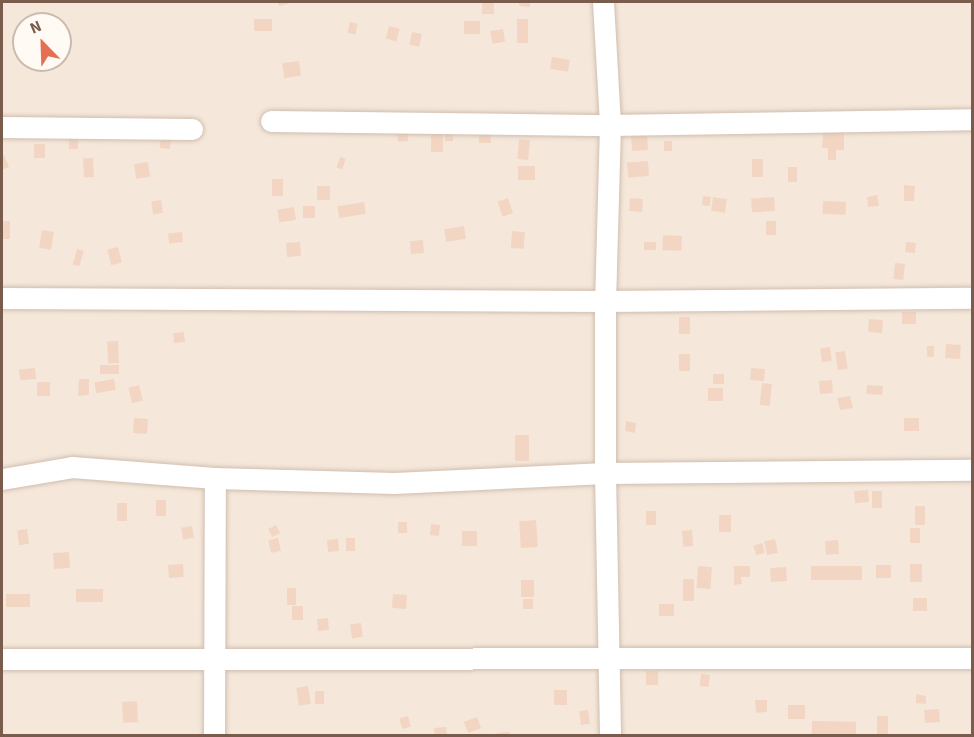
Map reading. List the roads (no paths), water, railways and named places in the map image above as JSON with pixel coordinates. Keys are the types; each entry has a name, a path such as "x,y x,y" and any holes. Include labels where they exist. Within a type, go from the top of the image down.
{"street":[{"path":"603,2 610,125 605,301 605,473 610,735"},
{"path":"271,121 610,125 972,119"},
{"path":"2,127 192,129"},
{"path":"2,298 605,301 972,298"},
{"path":"2,479 72,467 215,478 394,483 605,473 972,470"},
{"path":"214,735 215,478"},
{"path":"2,659 972,658"}]}
